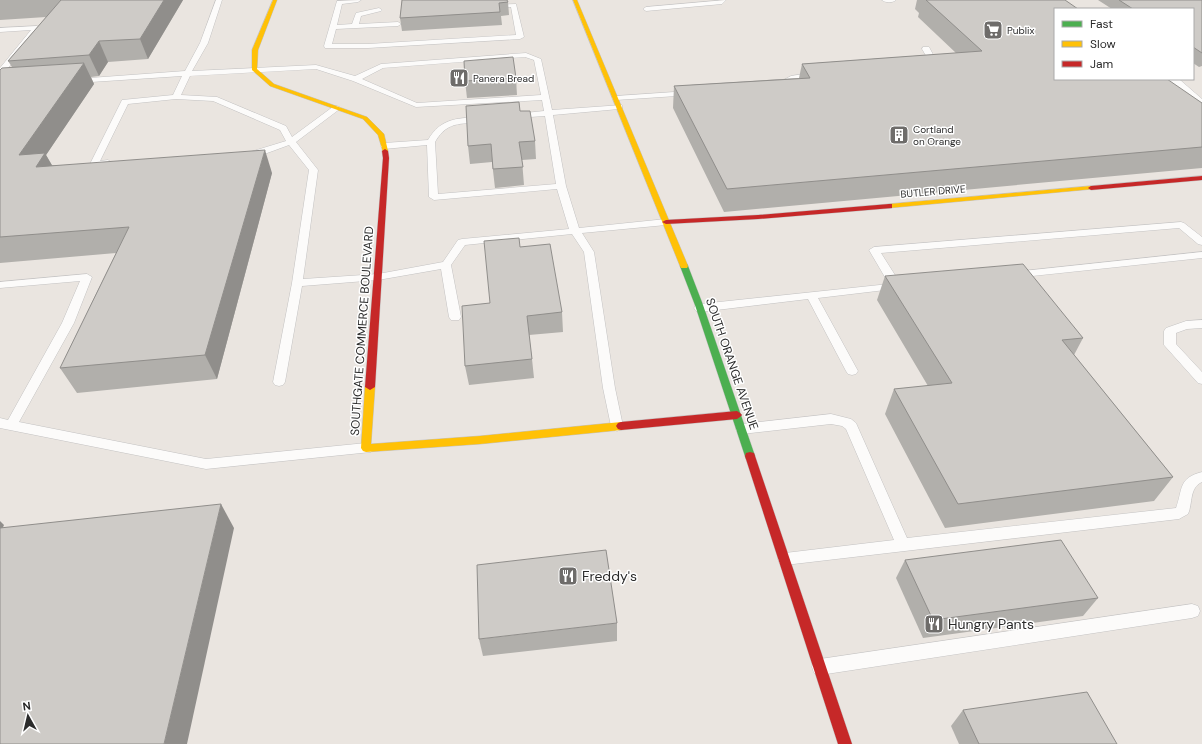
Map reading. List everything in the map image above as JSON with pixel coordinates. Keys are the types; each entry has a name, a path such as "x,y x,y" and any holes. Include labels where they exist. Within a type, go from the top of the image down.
{"street":[{"path":"254,69 255,50 275,0"},
{"name":"SOUTH ORANGE AVENUE","path":"575,0 700,308 742,429 845,744"},
{"name":"SOUTHGATE COMMERCE BOULEVARD","path":"254,69 272,85 365,118 381,134 386,158 366,448 480,440 737,415"},
{"path":"1172,80 1202,107"},
{"name":"BUTLER DRIVE","path":"666,222 758,217 1202,178"}],"lane":[{"path":"176,97 186,74 204,43 219,0"},
{"path":"358,0 339,2 328,46 368,46 520,37 514,5 466,8 464,0"},
{"path":"646,9 722,2 723,0"},
{"path":"885,0 893,0"},
{"path":"355,27 358,14 379,10"},
{"path":"332,28 398,24"},
{"path":"0,30 37,28 3,72"},
{"path":"917,66 932,60 926,49"},
{"path":"356,79 381,66 526,55 537,59 549,113 561,186 575,231 589,252 609,388 617,426"},
{"path":"64,82 316,66 356,79 416,105 545,97"},
{"path":"772,87 806,75 828,72"},
{"path":"561,186 434,197 431,142 435,133 448,122 549,113 696,93"},
{"path":"117,162 94,164 125,102 176,97 214,99 283,128 291,142 314,170 297,283 279,382"},
{"path":"241,155 256,154 291,142 337,108"},
{"path":"384,146 431,142"},
{"path":"297,283 378,278 446,265 462,242 666,222"},
{"path":"896,286 874,250 1181,224 1202,242"},
{"path":"1006,275 1202,255"},
{"path":"446,265 455,317"},
{"path":"0,285 87,277 68,323 6,424 206,464 366,448"},
{"path":"700,308 911,285"},
{"path":"811,295 852,371"},
{"path":"1202,324 1186,325 1170,331 1170,345 1202,380"},
{"path":"742,429 831,419 846,422 851,426 903,545"},
{"path":"784,559 1179,513 1183,510 1187,487 1197,478 1202,477"},
{"path":"820,667 1192,611"}],"building":[{"path":"61,0 164,0 140,39 99,41 89,55 8,61"},
{"path":"402,0 507,0 508,2 499,3 500,12 400,18"},
{"path":"926,0 1065,0 1077,8 1054,8 1054,80 1168,80 1202,103 1202,147 727,189 674,86 810,78 802,64 982,51"},
{"path":"1119,0 1202,0 1202,53 1194,48 1194,8 1131,8"},
{"path":"513,57 516,78 465,81 464,61"},
{"path":"84,63 19,155 45,153 36,167 265,150 205,355 60,368 129,227 0,237 0,70 2,68"},
{"path":"519,102 520,111 530,111 535,141 519,142 523,167 493,169 491,144 468,146 466,106"},
{"path":"519,238 520,247 550,244 562,312 527,316 532,359 465,366 462,306 490,303 484,241"},
{"path":"1023,264 1083,338 1062,340 1173,477 958,504 894,389 952,383 885,276"},
{"path":"221,504 164,744 0,744 0,528"},
{"path":"1061,540 1098,598 933,620 905,560"},
{"path":"606,550 617,623 479,639 477,565"},
{"path":"1087,692 1117,744 979,744 963,710"}],"traffic: fast":[{"path":"684,266 699,305 750,456"}],"traffic: slow":[{"path":"275,0 255,50 254,69 272,85 365,118 381,134 385,151"},
{"path":"575,0 684,266"},
{"path":"889,206 1091,188"},
{"path":"370,387 366,448 480,440 621,426"}],"traffic: jam":[{"path":"370,387 386,158 385,151"},
{"path":"1091,188 1202,178"},
{"path":"666,222 758,217 889,206"},
{"path":"621,426 737,415"},
{"path":"750,456 845,744"}],"place":[{"name":"Publix","path":"993,30"},
{"name":"Panera Bread","path":"459,78"},
{"name":"Cortland on Orange","path":"899,135"},
{"name":"Freddy's","path":"568,576"},
{"name":"Hungry Pants","path":"934,624"}]}
